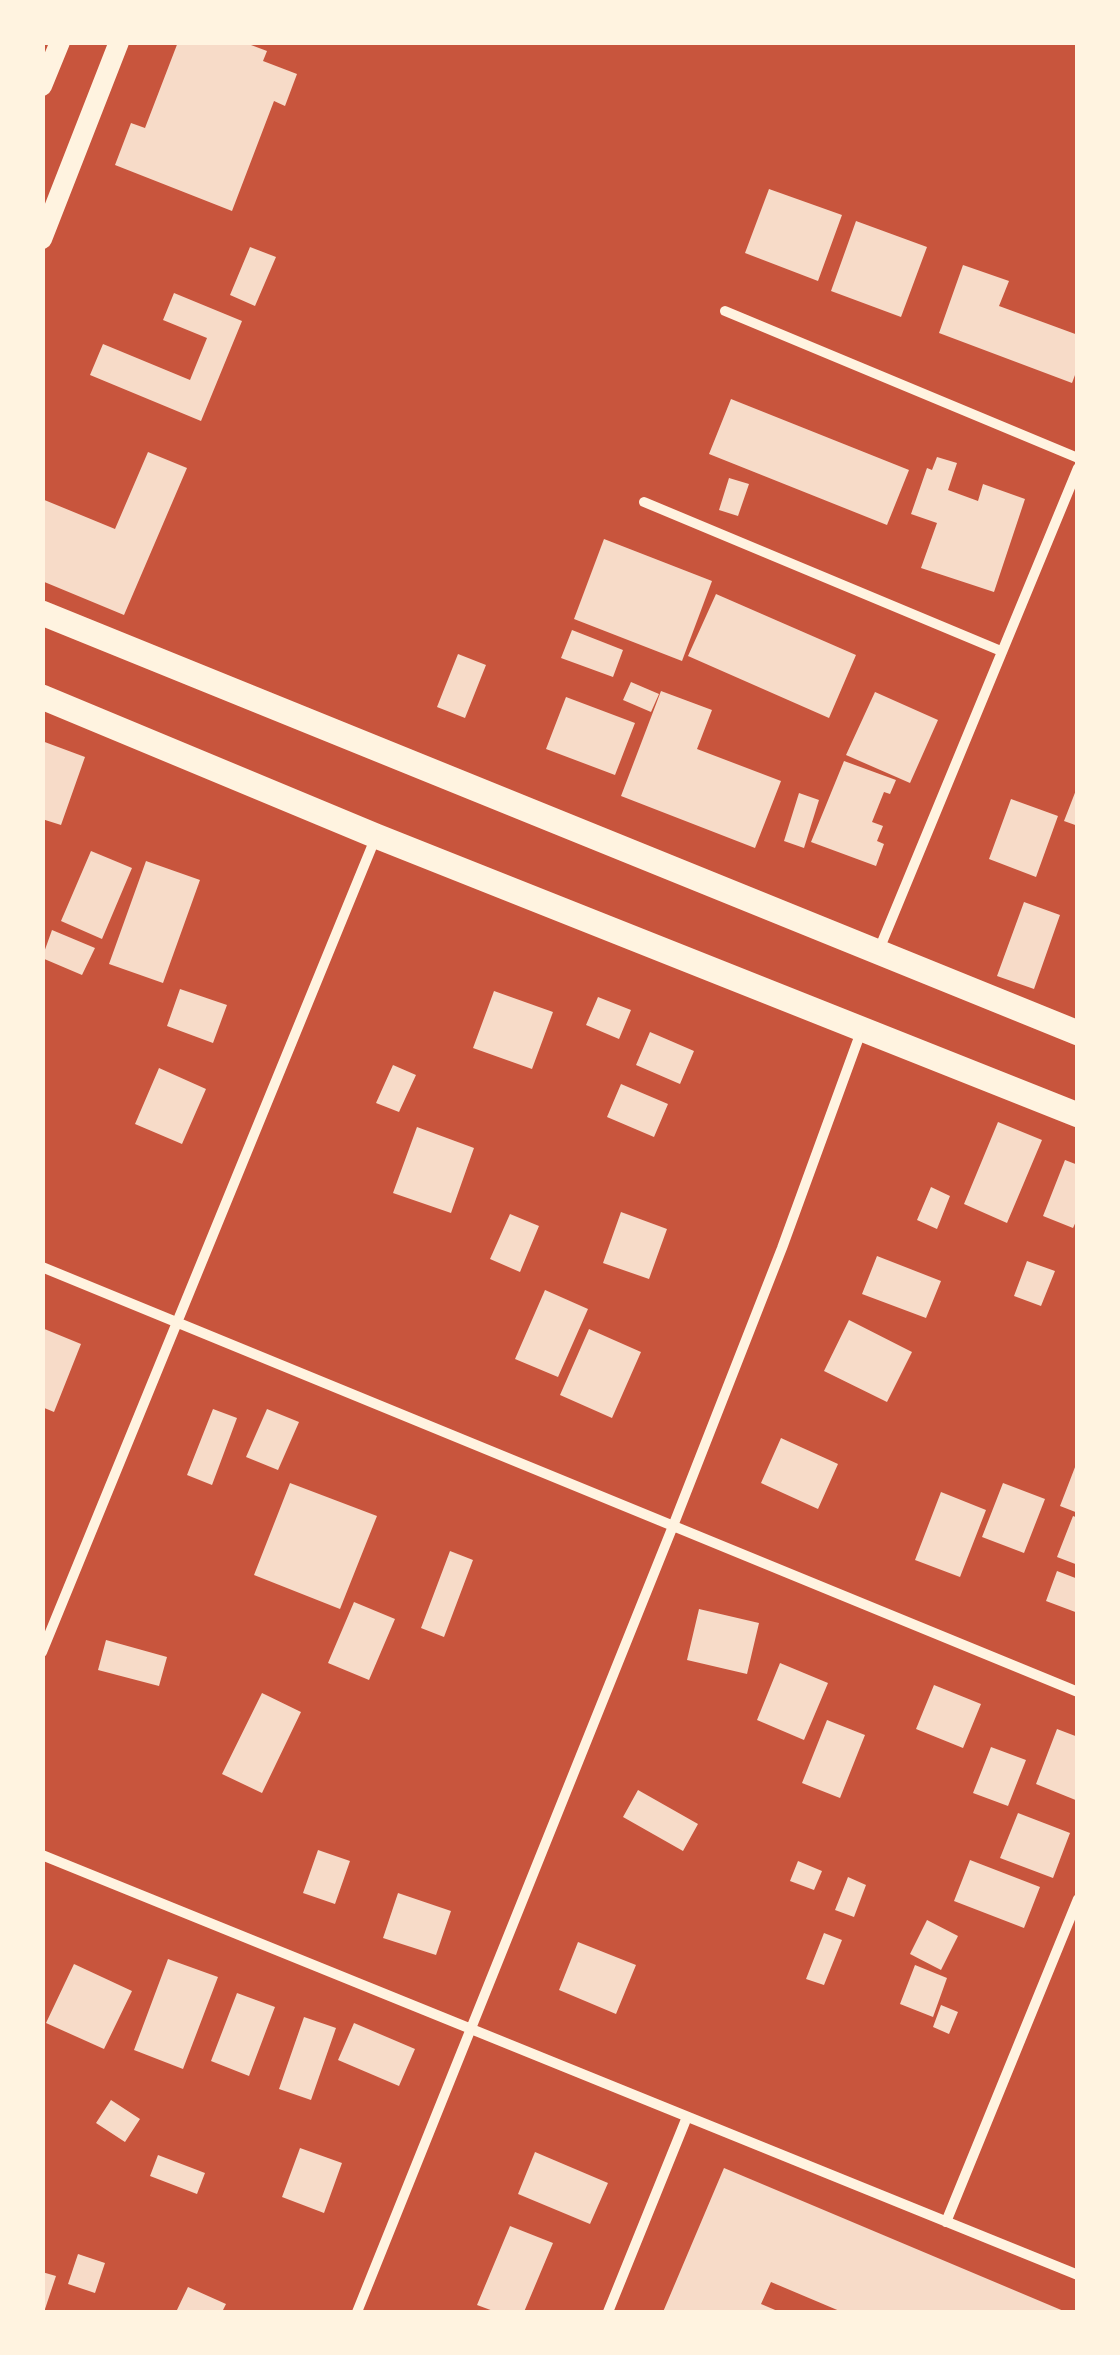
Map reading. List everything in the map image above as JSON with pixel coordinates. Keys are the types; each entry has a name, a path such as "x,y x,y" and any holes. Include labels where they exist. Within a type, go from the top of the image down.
{"main road":[{"path":"42,86 60,42"},
{"path":"42,240 119,42"},
{"path":"42,612 1078,1033"},
{"path":"42,697 376,836 1078,1115"}],"street":[{"path":"724,311 1078,458"},
{"path":"878,952 1078,468"},
{"path":"644,502 1001,651"},
{"path":"42,1652 376,836"},
{"path":"357,2312 673,1526 782,1248 862,1028"},
{"path":"42,1267 1078,1692"},
{"path":"42,1856 1078,2275"},
{"path":"946,2222 1078,1899"},
{"path":"608,2312 687,2117"}],"building":[{"path":"178,42 243,42 267,51 263,61 297,74 285,106 274,101 232,211 115,165 131,123 145,128"},
{"path":"769,189 842,215 818,281 745,253"},
{"path":"856,221 927,247 901,317 831,291"},
{"path":"250,247 276,257 255,306 230,295"},
{"path":"963,265 1009,281 999,306 1078,335 1078,367 1072,383 939,333"},
{"path":"174,293 242,321 201,421 90,375 103,344 190,380 207,338 163,320"},
{"path":"731,399 909,470 887,525 709,454"},
{"path":"148,452 187,468 124,615 42,581 42,499 115,529"},
{"path":"937,457 957,463 948,490 978,501 983,484 1025,499 994,592 921,568 937,523 911,514 927,468 932,470"},
{"path":"729,478 749,484 738,516 719,510"},
{"path":"604,539 712,581 682,661 574,619"},
{"path":"716,594 856,655 829,718 688,656"},
{"path":"572,630 623,650 613,677 561,658"},
{"path":"458,654 486,665 465,718 437,707"},
{"path":"631,682 659,694 651,712 623,700"},
{"path":"661,691 712,710 697,749 781,781 755,848 621,796"},
{"path":"875,692 938,720 910,783 846,755"},
{"path":"566,697 635,723 615,775 546,749"},
{"path":"42,741 85,757 61,825 42,819"},
{"path":"844,761 896,780 890,794 884,792 872,822 883,826 877,841 884,844 876,866 811,842"},
{"path":"1078,785 1078,826 1064,821"},
{"path":"799,793 819,800 804,848 784,841"},
{"path":"1011,799 1058,816 1036,877 989,859"},
{"path":"91,851 132,868 102,939 61,921"},
{"path":"146,861 200,880 163,983 109,964"},
{"path":"1024,902 1060,915 1034,989 997,976"},
{"path":"52,930 95,948 82,975 42,958"},
{"path":"180,989 227,1005 213,1043 167,1026"},
{"path":"494,991 553,1012 532,1069 473,1048"},
{"path":"598,997 631,1010 619,1039 586,1025"},
{"path":"650,1032 694,1051 680,1084 636,1065"},
{"path":"393,1065 416,1075 399,1112 376,1103"},
{"path":"159,1068 206,1089 182,1144 135,1124"},
{"path":"621,1084 668,1104 654,1137 607,1117"},
{"path":"998,1122 1042,1140 1007,1223 964,1204"},
{"path":"417,1127 474,1148 451,1213 393,1193"},
{"path":"1065,1160 1078,1165 1078,1217 1073,1228 1043,1216"},
{"path":"931,1187 950,1196 937,1229 917,1220"},
{"path":"621,1212 667,1229 649,1279 603,1263"},
{"path":"510,1214 539,1226 520,1272 490,1259"},
{"path":"877,1256 941,1281 926,1318 862,1294"},
{"path":"1027,1261 1055,1271 1041,1306 1014,1296"},
{"path":"545,1290 588,1309 558,1377 515,1359"},
{"path":"849,1320 912,1352 887,1402 824,1371"},
{"path":"42,1328 81,1344 54,1412 42,1407"},
{"path":"589,1329 641,1352 612,1418 560,1395"},
{"path":"213,1409 237,1418 212,1485 187,1475"},
{"path":"267,1409 299,1422 278,1470 246,1457"},
{"path":"781,1438 838,1464 818,1509 761,1483"},
{"path":"1078,1462 1078,1513 1060,1506"},
{"path":"290,1483 377,1516 340,1609 254,1575"},
{"path":"1003,1483 1045,1499 1024,1553 982,1537"},
{"path":"941,1492 986,1510 960,1577 915,1560"},
{"path":"1073,1516 1078,1518 1078,1565 1057,1557"},
{"path":"450,1551 473,1560 444,1637 421,1628"},
{"path":"1057,1571 1078,1579 1078,1613 1046,1601"},
{"path":"354,1602 395,1619 369,1680 328,1663"},
{"path":"699,1609 759,1623 747,1674 687,1660"},
{"path":"106,1640 167,1657 159,1686 98,1670"},
{"path":"780,1663 828,1683 804,1740 757,1720"},
{"path":"934,1685 981,1704 963,1748 916,1729"},
{"path":"262,1693 301,1712 262,1793 222,1774"},
{"path":"827,1720 865,1735 840,1798 802,1783"},
{"path":"1057,1729 1078,1737 1078,1801 1036,1784"},
{"path":"991,1747 1026,1760 1008,1806 973,1793"},
{"path":"638,1790 698,1824 683,1851 623,1817"},
{"path":"1018,1813 1070,1833 1053,1878 1000,1858"},
{"path":"318,1850 350,1861 335,1904 303,1893"},
{"path":"970,1860 1040,1887 1024,1928 954,1901"},
{"path":"798,1861 822,1871 814,1890 790,1881"},
{"path":"848,1877 866,1885 854,1917 835,1910"},
{"path":"398,1893 451,1911 436,1955 383,1938"},
{"path":"927,1920 958,1936 941,1970 910,1954"},
{"path":"824,1933 842,1940 824,1985 806,1979"},
{"path":"578,1942 636,1965 616,2014 559,1990"},
{"path":"168,1959 218,1977 183,2069 134,2050"},
{"path":"74,1964 132,1991 104,2049 46,2023"},
{"path":"915,1965 947,1978 933,2017 900,2004"},
{"path":"237,1993 275,2007 249,2076 211,2061"},
{"path":"941,2005 958,2012 949,2034 933,2027"},
{"path":"304,2017 336,2028 311,2100 279,2089"},
{"path":"354,2023 415,2049 399,2086 338,2060"},
{"path":"111,2100 140,2119 125,2142 96,2123"},
{"path":"300,2148 342,2163 324,2213 282,2197"},
{"path":"535,2152 608,2183 590,2224 518,2194"},
{"path":"158,2155 205,2173 197,2194 150,2176"},
{"path":"724,2168 1066,2312 842,2312 771,2282 761,2304 780,2312 663,2312"},
{"path":"510,2226 553,2243 524,2312 496,2312 477,2305"},
{"path":"78,2254 105,2263 95,2293 68,2284"},
{"path":"42,2272 56,2276 44,2312 42,2312"},
{"path":"188,2287 226,2304 222,2312 176,2312"}]}
